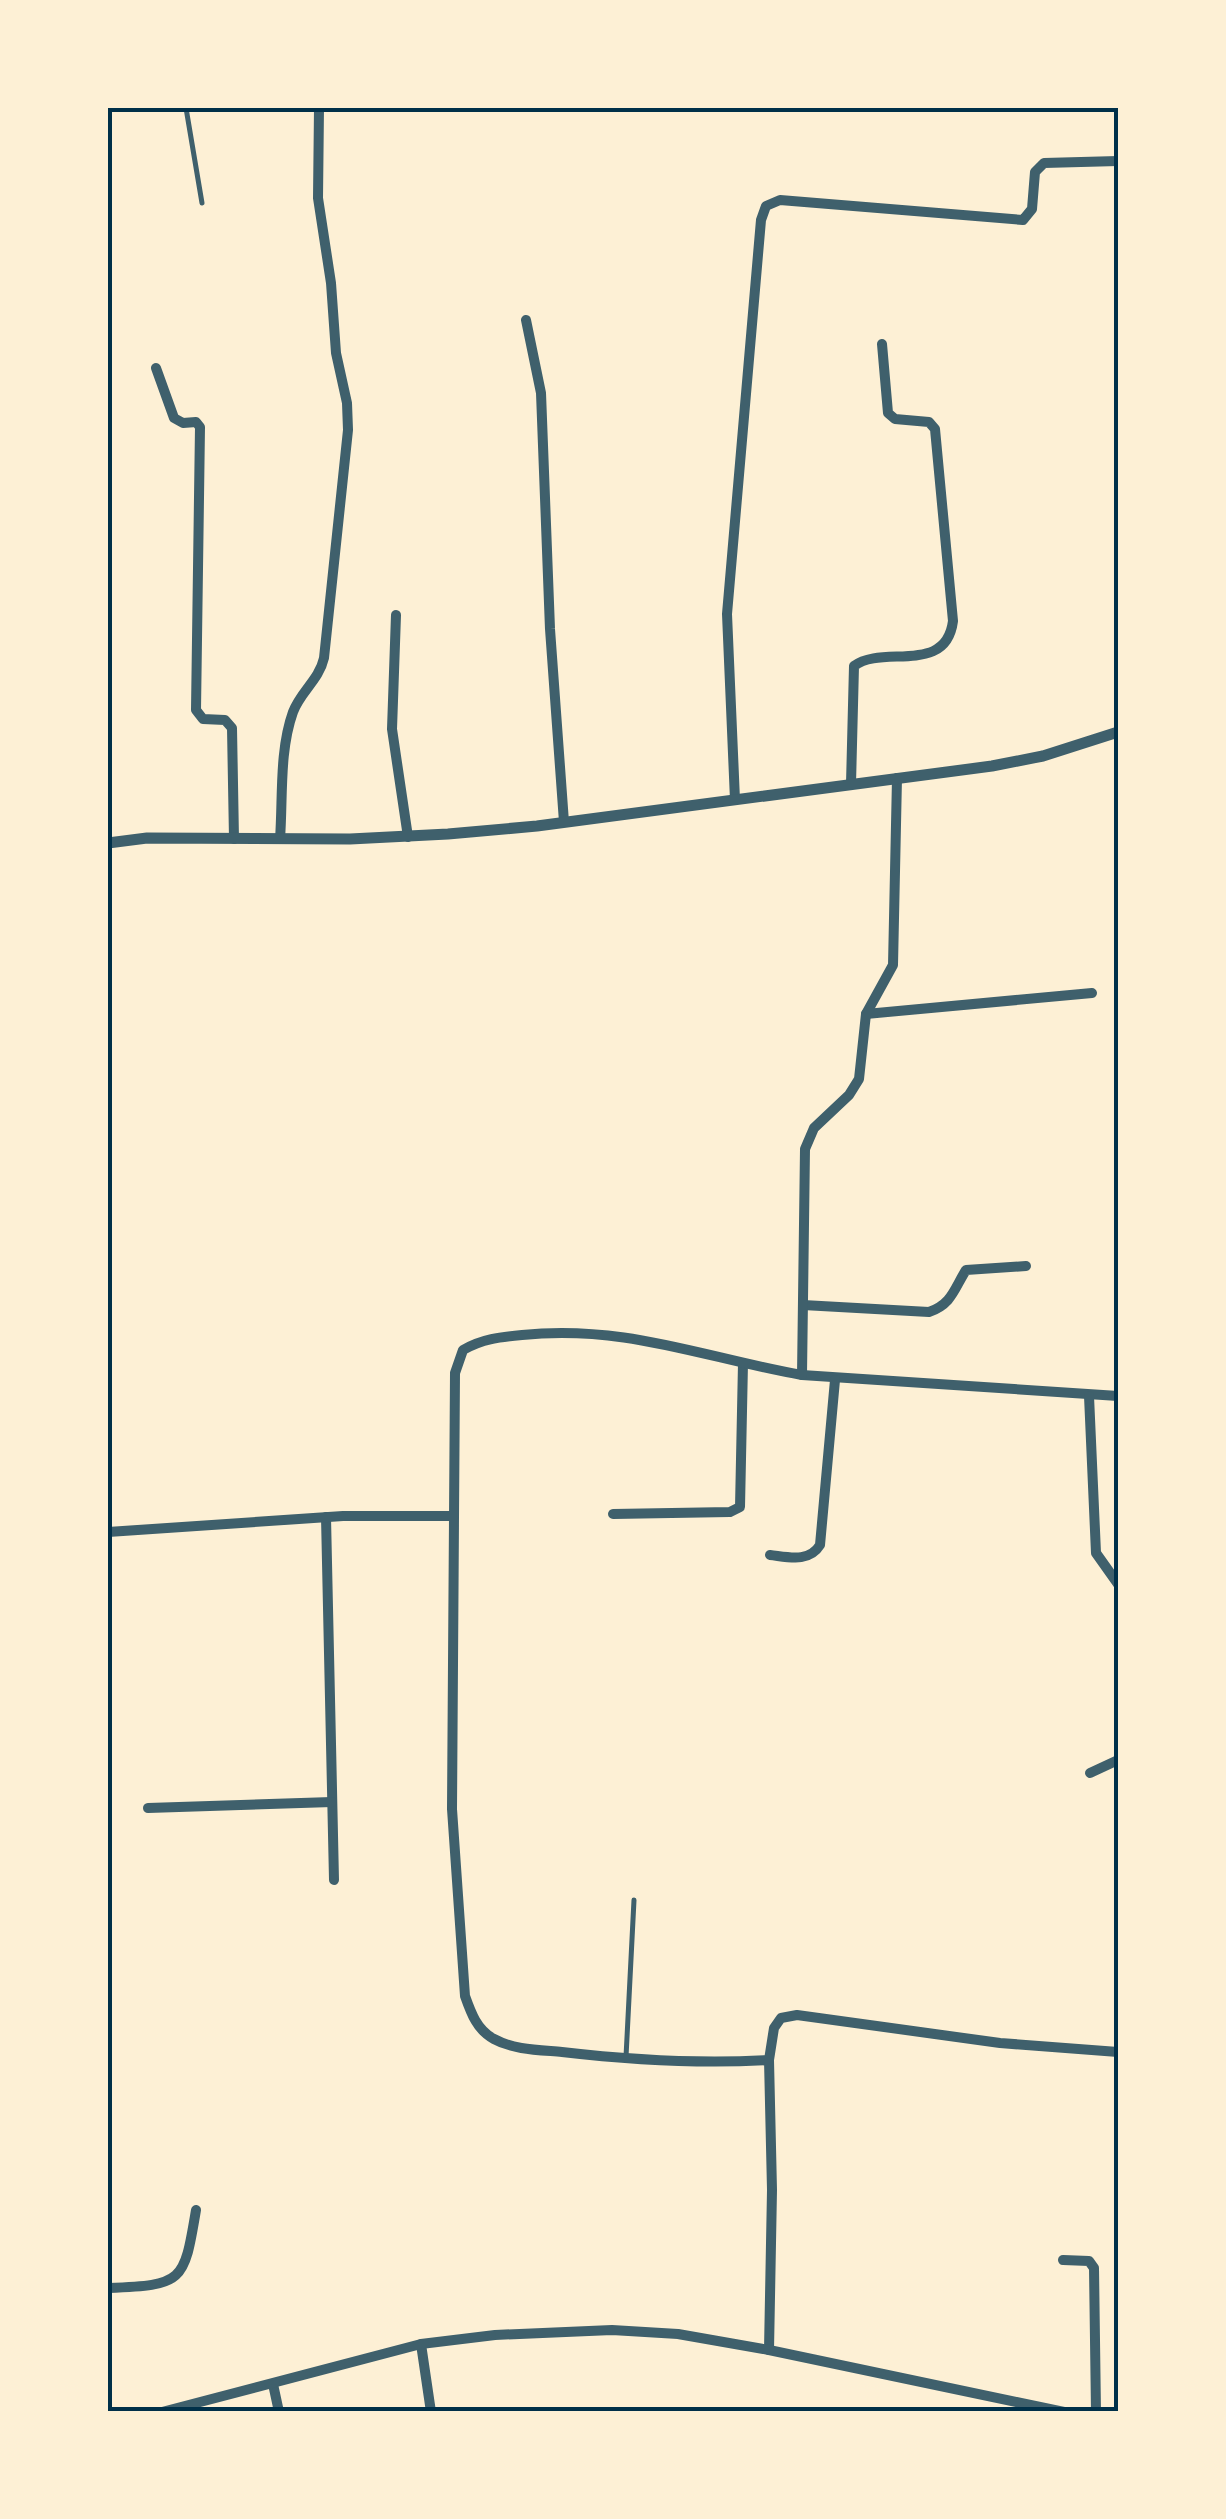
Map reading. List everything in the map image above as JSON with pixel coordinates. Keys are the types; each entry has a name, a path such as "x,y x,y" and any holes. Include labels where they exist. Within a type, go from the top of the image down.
{"street":[{"path":"280,839 289,726 301,695 318,676 324,658 348,430 318,198 319,108"},
{"path":"735,800 727,614 761,220 766,206 780,200 1023,220 1032,208 1035,172 1044,164 1118,162"},
{"path":"526,320 541,393 550,629 564,822"},
{"path":"850,784 854,666 861,660 900,658 940,648 947,642 953,621 935,429 928,422 890,416 882,344"},
{"path":"156,368 174,418 182,423 196,422 200,427 196,710 203,719 226,720 232,728 234,839"},
{"path":"396,615 392,729 408,837"},
{"path":"108,843 147,838 408,837 564,822 1019,762 1118,732"},
{"path":"802,1375 807,1138 849,1095 859,1079 866,1014 888,977 895,951 898,778"},
{"path":"866,1014 1092,993"},
{"path":"803,1305 929,1312 951,1300 962,1276 972,1267 1026,1266"},
{"path":"769,2060 626,2060 516,2047 495,2040 480,2029 465,1996 452,1810 455,1373 462,1350 476,1342 547,1332 623,1336 835,1380 1118,1396"},
{"path":"613,1514 730,1512 740,1506 744,1363"},
{"path":"770,1555 806,1557 820,1545 835,1380"},
{"path":"1089,1396 1096,1553 1118,1584"},
{"path":"108,1532 326,1517 454,1516"},
{"path":"326,1517 334,1880"},
{"path":"1090,1773 1118,1760"},
{"path":"148,1808 332,1802"},
{"path":"769,2350 769,2060 774,2028 781,2018 797,2015 1000,2043 1118,2052"},
{"path":"108,2288 153,2285 176,2276 189,2254 196,2210"},
{"path":"1063,2260 1089,2261 1094,2268 1096,2412"},
{"path":"162,2412 421,2344 528,2333 612,2330 678,2334 769,2350 1026,2408 1064,2412"},
{"path":"421,2344 431,2412"},
{"path":"273,2384 279,2412"}],"lane":[{"path":"186,108 202,203"},
{"path":"626,2060 634,1900"}]}
